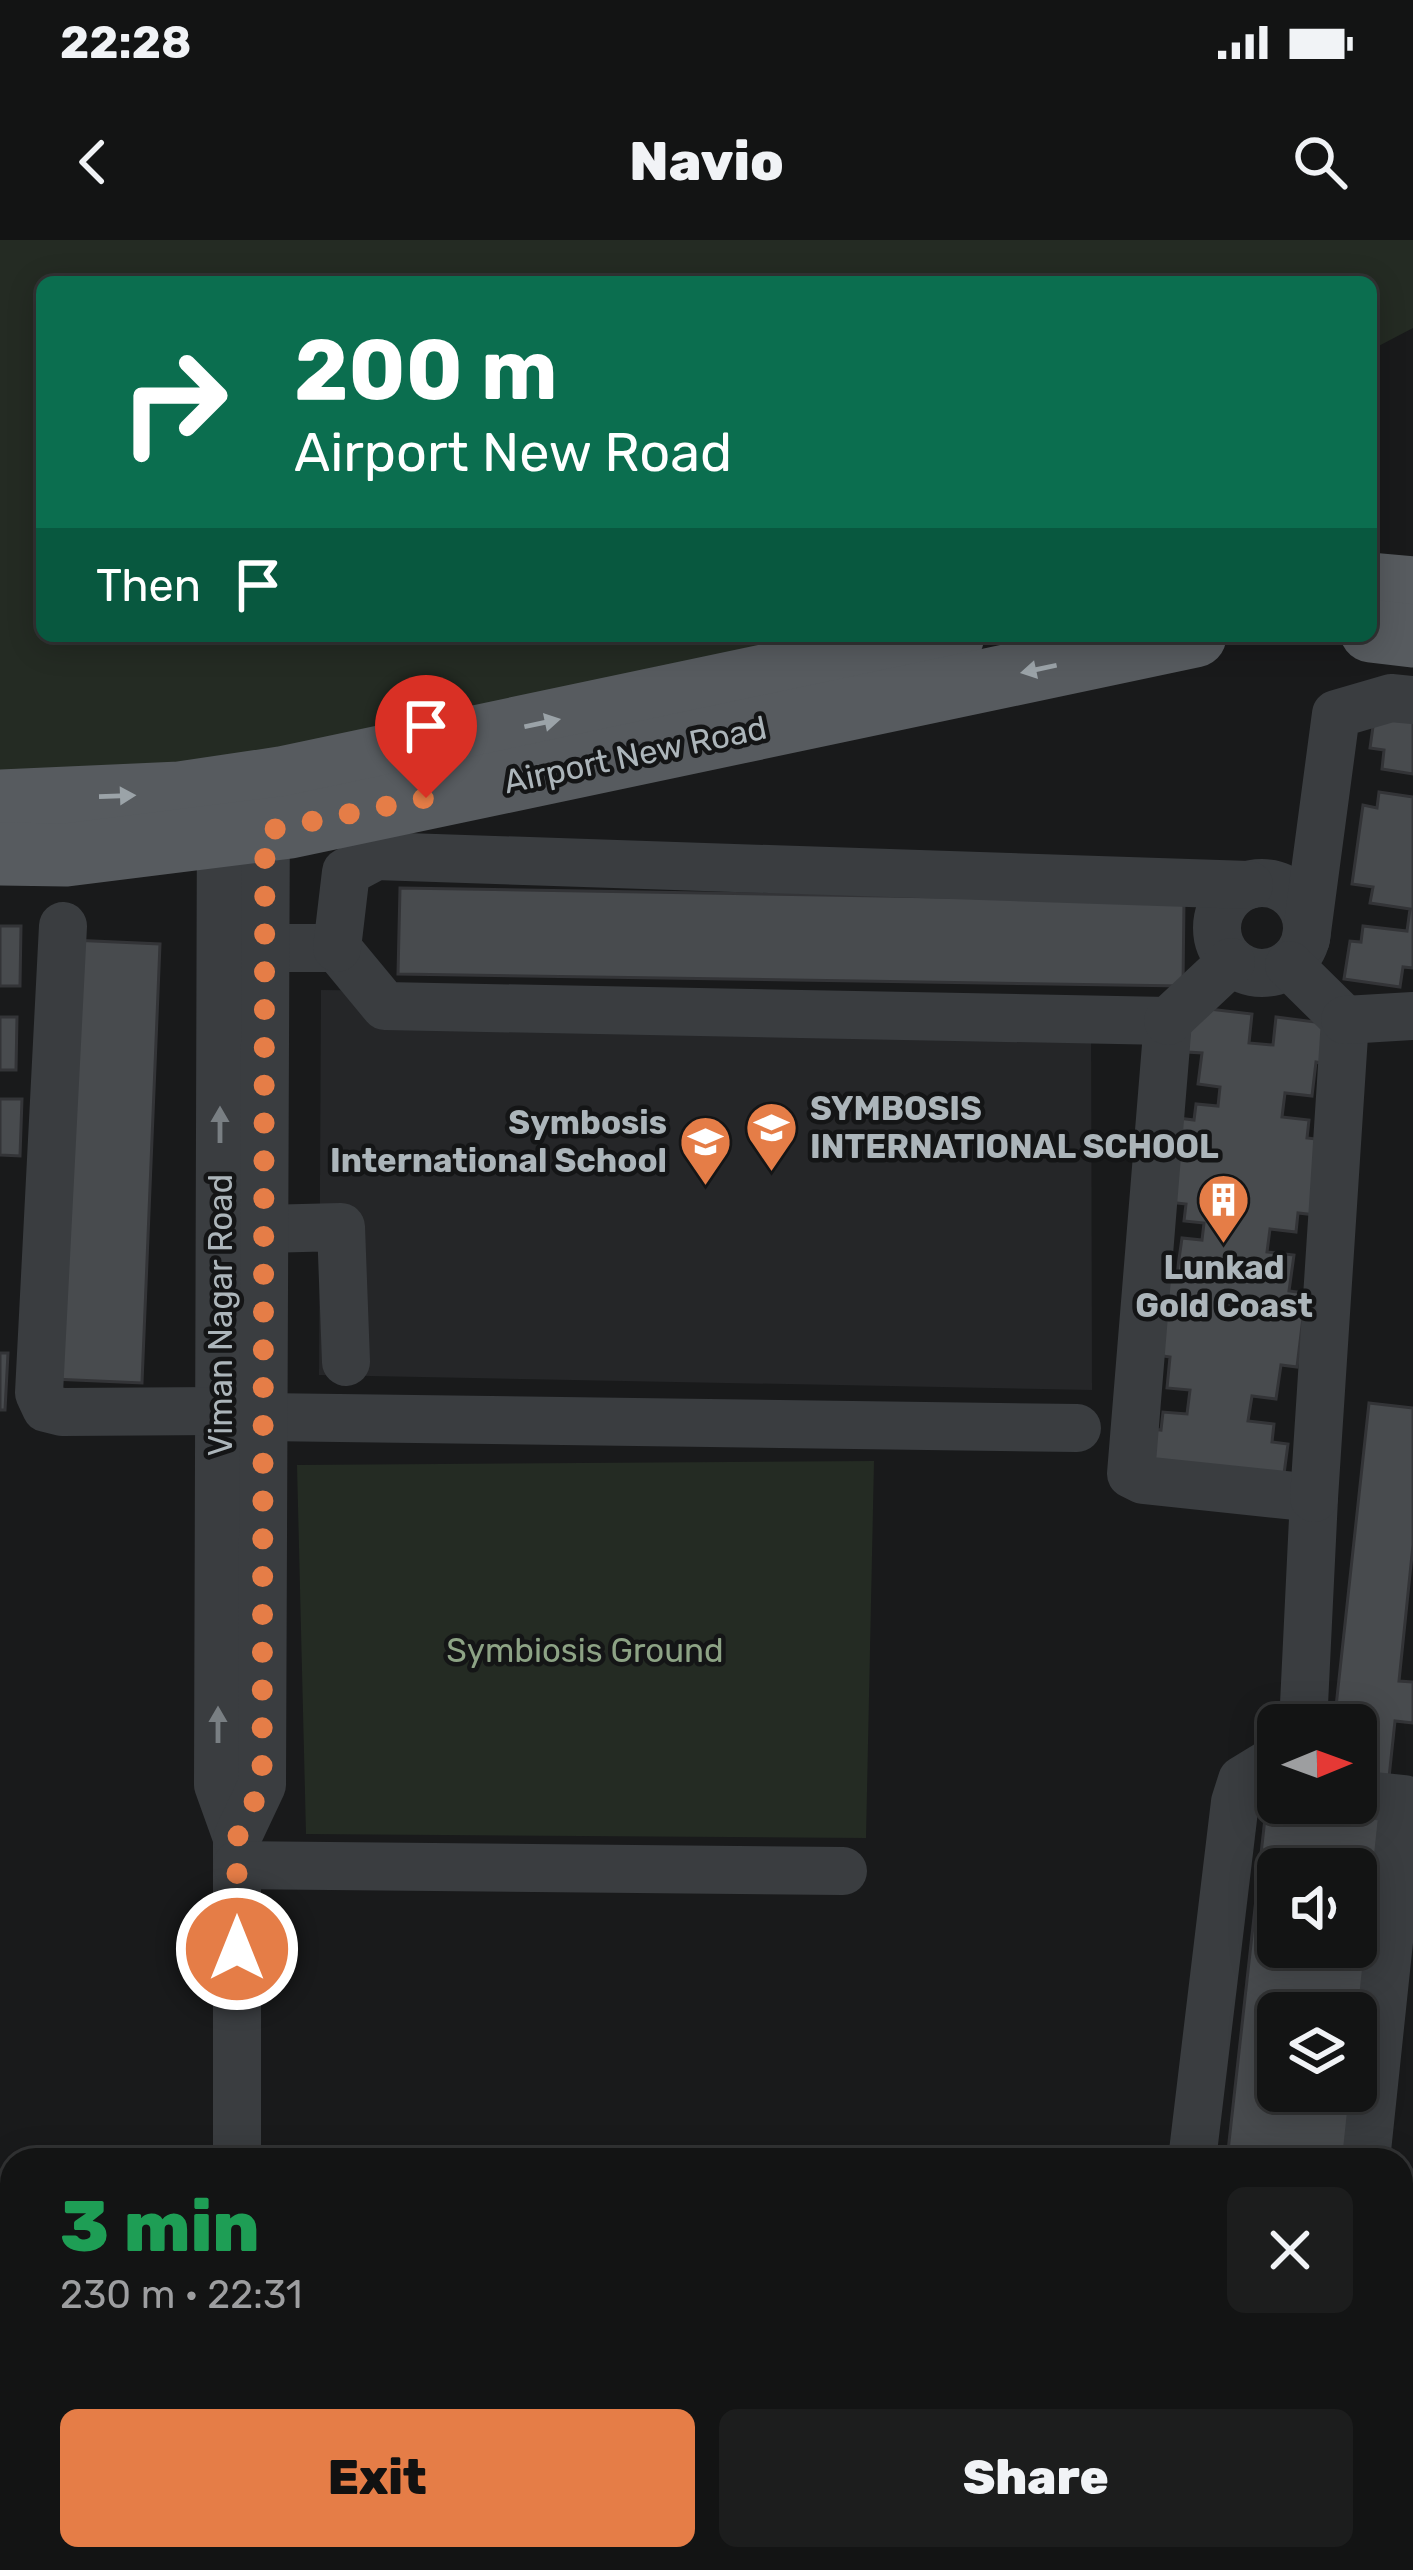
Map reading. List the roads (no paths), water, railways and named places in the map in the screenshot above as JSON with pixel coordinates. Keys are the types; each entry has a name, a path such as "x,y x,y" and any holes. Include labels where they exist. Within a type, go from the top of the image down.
{"main road":[{"path":"1377,585 1413,588"},
{"path":"1377,632 1413,636"},
{"name":"Airport New Road","path":"0,854 66,855 927,642"},
{"name":"Airport New Road","path":"0,801 243,809 1162,642"}],"street":[{"path":"1249,885 1224,904 1217,934 1231,962 1260,974 1298,951 1336,714 1391,698 1413,700"},
{"name":"Viman Nagar Road","path":"241,1414 264,1229 265,948 243,809"},
{"name":"Viman Nagar Road","path":"237,2148 237,1852 262,1785 241,1414 243,809"},
{"path":"1168,1022 385,1006 337,948 346,872 376,856 1264,883 1293,895 1302,908 1298,951 1345,1020 1305,1704"},
{"path":"63,926 39,1394 46,1408 62,1412 1077,1428"},
{"path":"265,948 337,948"},
{"path":"1231,962 1168,1022 1131,1474 1143,1480 1314,1498"},
{"path":"1345,1020 1413,1016"},
{"path":"264,1229 341,1227 346,1362"},
{"path":"1193,2148 1235,1802 1242,1780 1257,1772"},
{"path":"1367,2148 1404,1799 1377,1796"},
{"path":"237,1852 842,1871"}],"place":[{"name":"SYMBOSIS INTERNATIONAL SCHOOL","path":"771,1173"},
{"name":"Symbosis International School","path":"706,1187"},
{"name":"Lunkad Gold Coast","path":"1224,1246"}],"park label":[{"name":"Symbiosis Ground","path":"585,1650"}]}
